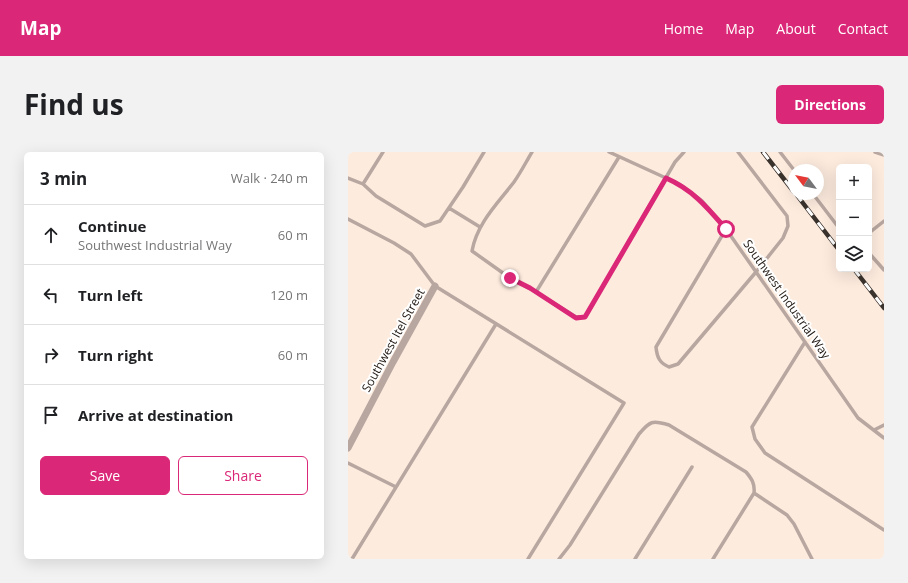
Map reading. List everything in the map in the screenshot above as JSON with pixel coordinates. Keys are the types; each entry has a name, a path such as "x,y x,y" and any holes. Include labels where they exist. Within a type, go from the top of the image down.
{"street":[{"name":"Southwest Itel Street","path":"348,448 392,362 435,286"}],"lane":[{"path":"363,184 382,152"},
{"path":"348,178 363,184 376,196 425,226 440,221 484,152"},
{"path":"532,152 514,181 480,227 474,240 472,251 510,278 536,292 576,318 585,317 675,162 684,152"},
{"name":"Southwest Industrial Way","path":"609,152 679,184 702,201 726,229 858,418 884,438"},
{"path":"726,229 656,347 657,357 663,364 670,367 678,364 756,272 783,238 788,226 787,216 738,152"},
{"path":"780,152 789,164"},
{"path":"875,152 884,156"},
{"path":"536,292 619,156"},
{"path":"818,200 836,224"},
{"path":"449,208 480,227"},
{"path":"348,219 394,243 411,254 435,286 624,403 528,559"},
{"path":"872,231 884,221"},
{"path":"872,256 884,270"},
{"path":"352,559 496,324"},
{"path":"805,342 752,427 755,439 765,453 884,530"},
{"path":"559,559 570,545 639,434 647,425 656,421 669,425 746,472 752,478 755,487 754,493 713,559"},
{"path":"874,430 884,425"},
{"path":"348,463 396,487"},
{"path":"635,559 692,467"},
{"path":"754,493 787,515 794,524 812,559"}],"shaded area":[{"path":"348,152 884,152 884,559 348,559"}],"railway":[{"path":"763,152 788,184"},
{"path":"801,200 836,246"},
{"path":"856,272 884,308"}],"route":[{"path":"510,278 530,288 576,318 585,317 666,178 679,184 702,201 726,229"}]}
